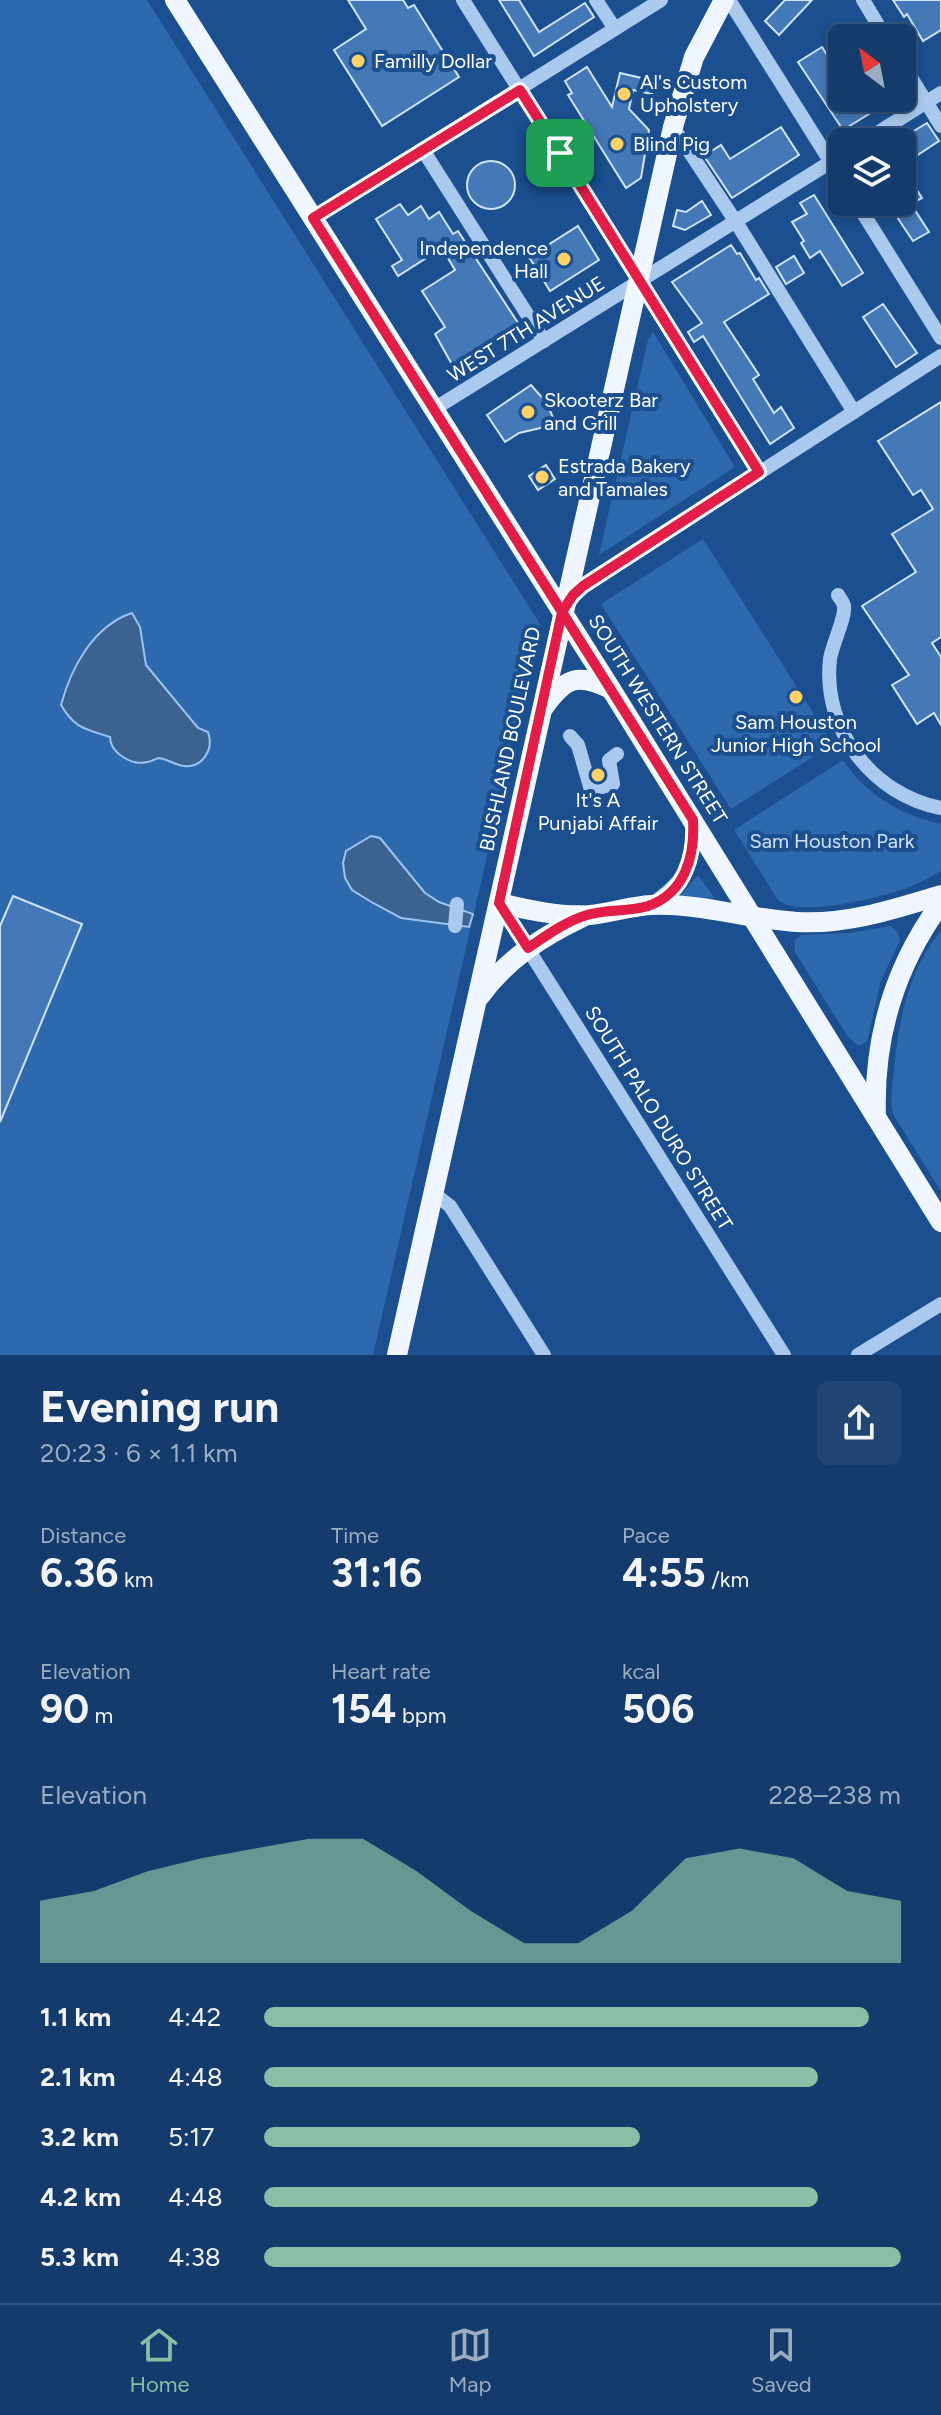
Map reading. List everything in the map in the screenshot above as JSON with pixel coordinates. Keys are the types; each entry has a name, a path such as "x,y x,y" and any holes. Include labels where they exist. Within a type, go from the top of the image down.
{"main road":[{"name":"SOUTH WESTERN STREET","path":"175,0 611,689 941,1222"},
{"name":"BUSHLAND BOULEVARD","path":"397,1355 673,127 694,57 726,0"},
{"path":"542,710 554,693 572,680 592,680 611,689"},
{"path":"499,903 530,911 587,915 650,905 704,909 793,922 835,921 892,910 941,895"},
{"path":"876,1119 876,1065 890,1004 921,931 941,903"},
{"path":"476,1003 502,970 528,948 587,915"}],"street":[{"path":"463,0 759,472"},
{"path":"596,0 615,29"},
{"path":"313,218 661,0"},
{"path":"726,0 828,147"},
{"path":"863,0 878,24"},
{"path":"916,86 941,126"},
{"path":"885,128 941,93"},
{"path":"673,127 854,412"},
{"path":"423,150 544,341"},
{"name":"WEST 7TH AVENUE","path":"434,409 828,164"},
{"path":"865,216 941,338"},
{"path":"562,612 583,586 941,356"},
{"path":"838,595 844,609 832,649 830,680 834,710 842,731 858,758 878,779 909,798 941,808"},
{"path":"570,736 578,745 591,790 613,784 609,760 617,754"},
{"path":"650,905 673,888 690,866 695,844 693,820"},
{"name":"SOUTH PALO DURO STREET","path":"499,903 784,1355"},
{"path":"455,926 457,904"},
{"path":"433,1193 450,1206 544,1355"},
{"path":"858,1355 941,1304"}],"green space":[{"path":"0,0 147,0 540,624 373,1355 0,1355"},
{"path":"653,332 735,467 599,555 648,340"},
{"path":"703,539 833,744 731,809 601,604"},
{"name":"Sam Houston Park","path":"843,760 862,784 886,802 912,815 941,824 941,871 906,888 856,901 819,907 788,905 778,900 734,830"},
{"path":"698,875 714,897 710,900 679,897"},
{"path":"890,926 898,932 900,941 881,980 868,1038 858,1046 848,1037 795,952 794,941 801,935 850,933"},
{"path":"941,931 941,1191 893,1114 891,1098 898,1034 907,997 920,962"}],"shaded area":[{"path":"132,613 140,627 146,665 198,728 208,732 208,751 197,764 184,766 159,758 141,763 129,760 118,753 110,737 76,724 61,705 78,663 95,638 118,619"},
{"path":"371,836 380,838 425,893 439,902 473,914 469,927 401,918 352,890 345,878 343,863 346,851"}],"building":[{"path":"348,0 403,0 408,8 414,5 459,77 382,126 334,50 366,29"},
{"path":"499,0 519,0 539,32 585,3 594,17 534,56"},
{"path":"785,0 812,0 779,35 765,21"},
{"path":"893,0 941,0 941,30 923,41 916,24 907,14 904,17"},
{"path":"822,47 828,56 828,107 798,62"},
{"path":"587,67 612,107 620,73 655,81 652,94 633,90 629,109 649,130 641,178 626,188 568,95 572,93 565,81"},
{"path":"831,112 872,112 846,128 842,128"},
{"path":"927,123 939,141 916,156 916,130"},
{"path":"781,127 799,155 732,198 704,156 721,145 730,159"},
{"path":"491,161 508,168 515,185 508,202 491,209 474,202 467,185 474,168"},
{"path":"814,195 863,273 842,286 820,251 810,258 792,222 807,214 800,203"},
{"path":"702,201 711,215 685,230 673,226 677,210 686,212"},
{"path":"400,204 408,215 421,206 429,219 439,212 453,234 458,231 520,326 454,368 435,334 445,327 422,291 455,270 442,248 398,276 392,266 402,260 376,219"},
{"path":"916,212 929,232 913,241 896,216 916,216"},
{"name":"Independence Hall","path":"578,226 599,260 550,291 529,257"},
{"path":"731,245 769,294 724,322 759,375 753,379 774,413 781,407 794,428 770,444 703,336 694,342 688,332 702,323 672,282"},
{"path":"794,256 804,273 786,284 776,267"},
{"path":"883,304 917,353 896,367 863,317"},
{"path":"531,385 546,402 556,424 547,431 545,427 519,433 505,442 487,415"},
{"path":"941,402 941,637 932,643 941,657 941,725 934,713 917,724 892,685 909,675 862,606 916,572 892,534 933,509 921,490 913,495 878,441"},
{"path":"546,465 555,479 538,490 529,476"},
{"path":"13,896 82,924 0,1122 0,926"}],"place":[{"name":"Familly Dollar","path":"358,61"},
{"name":"Al's Custom Upholstery","path":"624,94"},
{"name":"Blind Pig","path":"617,144"},
{"name":"Independence Hall","path":"564,259"},
{"name":"Skooterz Bar and Grill","path":"528,412"},
{"name":"Estrada Bakery and Tamales","path":"542,477"},
{"name":"Sam Houston Junior High School","path":"796,697"},
{"name":"It's A Punjabi Affair","path":"598,775"}],"route":[{"path":"560,153 520,90 313,218 562,612 499,903 528,948 587,915 650,905 680,881 690,866 695,844 693,820 562,612 583,586 759,472 560,153"}]}
